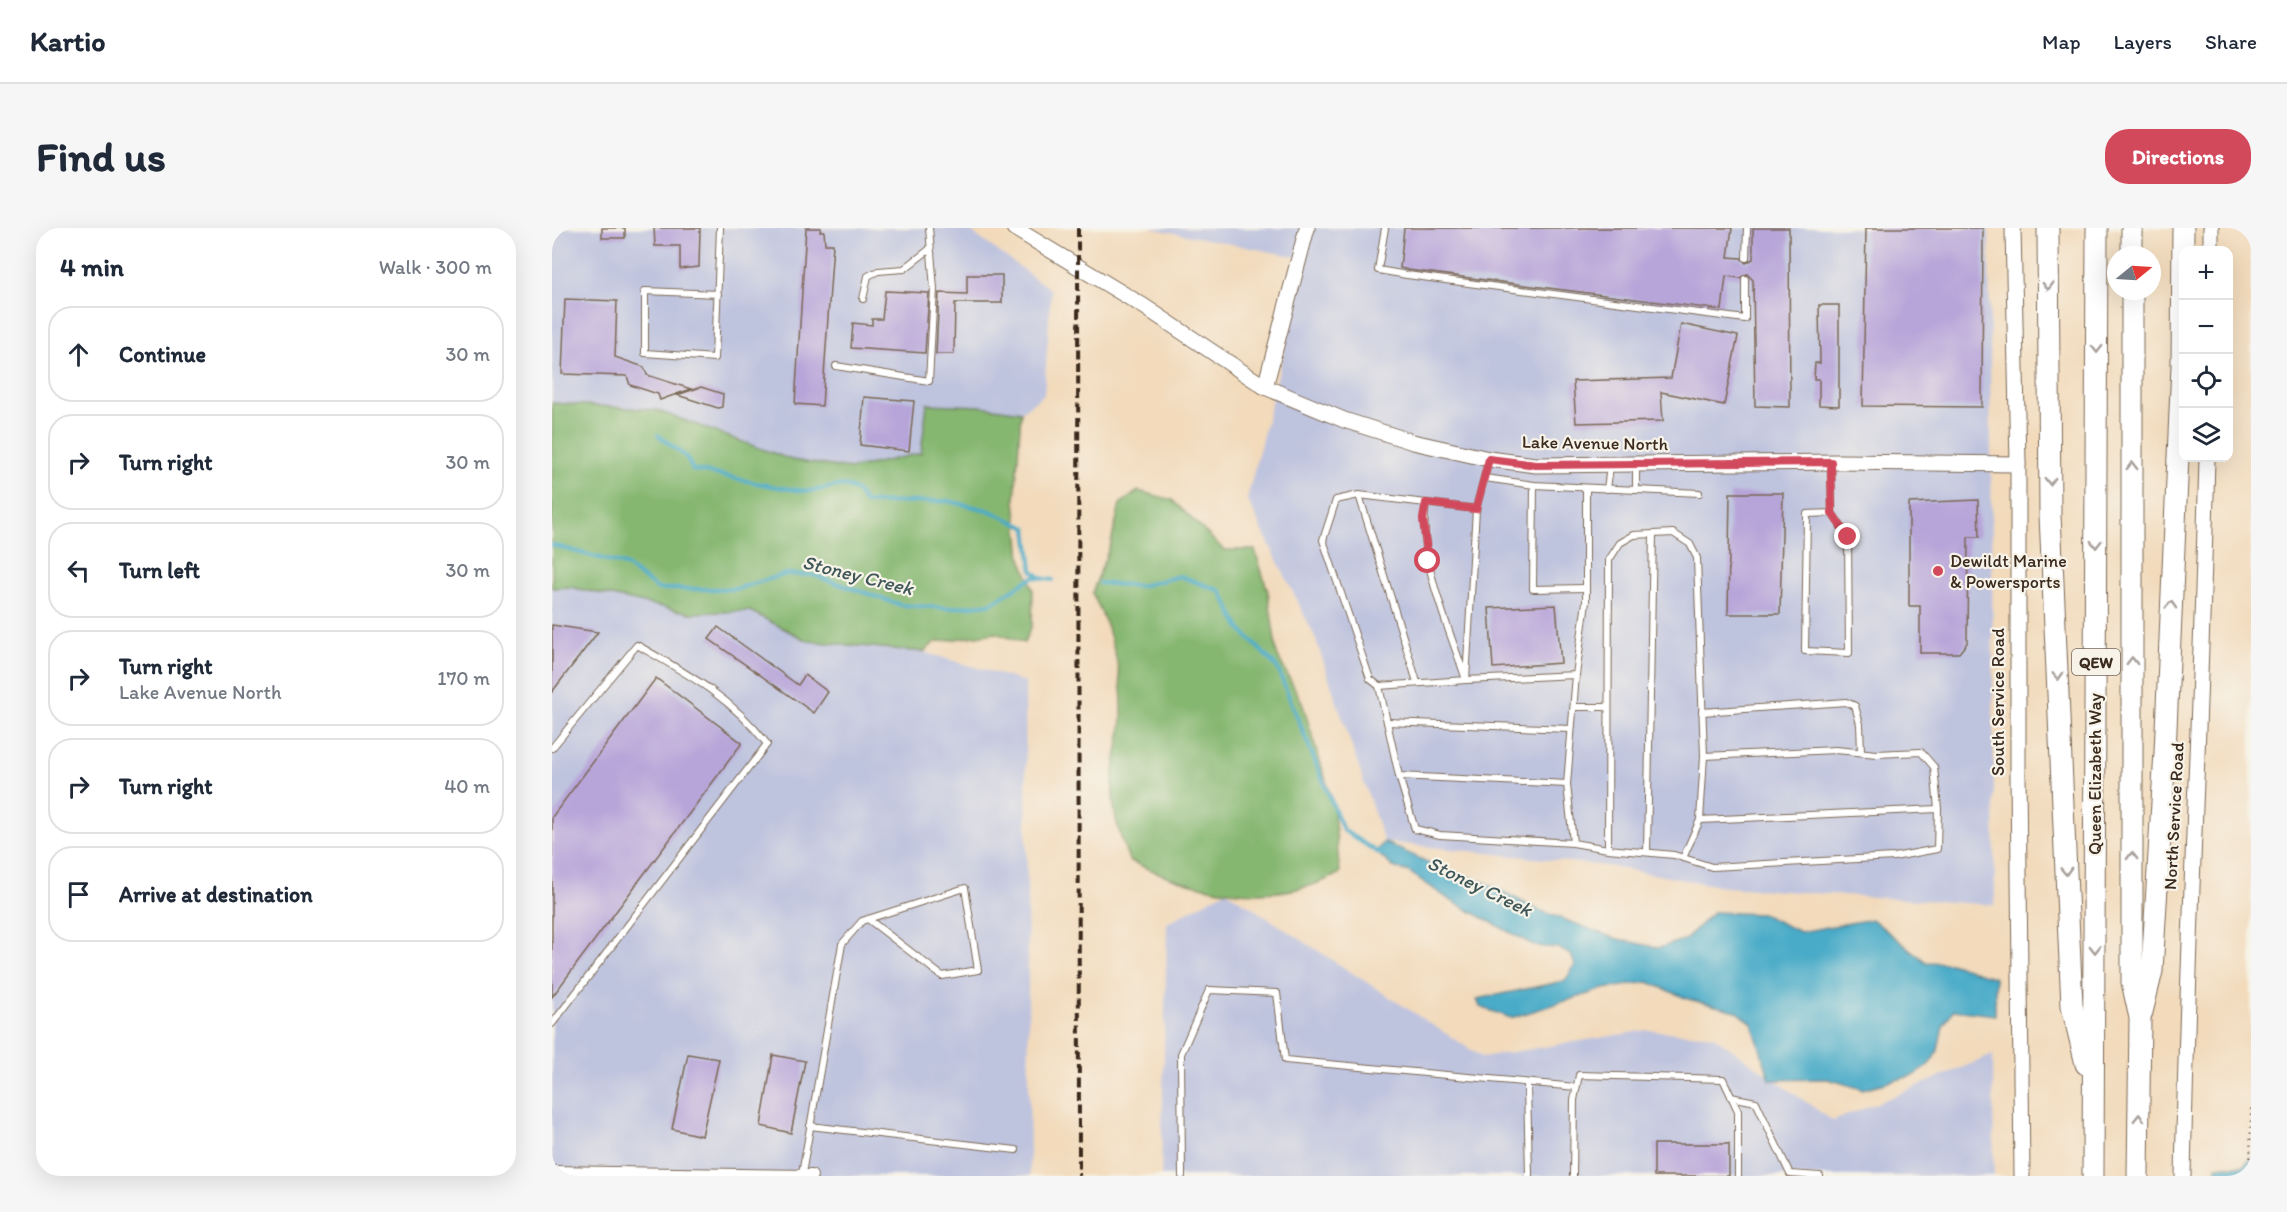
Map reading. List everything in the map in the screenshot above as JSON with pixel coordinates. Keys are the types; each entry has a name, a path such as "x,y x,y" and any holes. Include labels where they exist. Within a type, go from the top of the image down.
{"highway":[{"path":"2048,228 2050,515 2072,1006 2094,1097"},
{"name":"Queen Elizabeth Way","path":"2093,1176 2097,228"},
{"path":"2132,228 2132,246"},
{"path":"2140,1018 2152,971 2164,764 2182,366 2183,228"},
{"name":"Queen Elizabeth Way","path":"2132,300 2132,981 2140,1018 2138,1176"}],"street":[{"name":"Lake Avenue North","path":"1014,228 1145,307 1265,387 1344,420 1413,442 1489,459 1536,465 1831,462 2018,464"},
{"path":"1265,387 1307,228"},
{"name":"South Service Road","path":"2013,228 2018,464 2022,1176"},
{"path":"2211,228 2211,246"},
{"name":"North Service Road","path":"2183,1176 2187,958 2204,611 2207,462"},
{"path":"552,1172 806,1175"}],"lane":[{"path":"718,294 645,291 645,353 715,358 718,294 720,228"},
{"path":"836,366 929,381 934,289 929,228"},
{"path":"1385,228 1378,270 1430,278 1744,319 1745,279"},
{"path":"1746,258 1747,228"},
{"path":"862,299 868,276 878,271 904,269 930,249"},
{"path":"1466,680 1476,509 1489,459"},
{"path":"1831,462 1832,513 1848,537 1849,653 1805,651 1807,514 1832,513"},
{"path":"1636,464 1636,490"},
{"path":"1607,489 1610,465"},
{"path":"1485,478 1534,485 1699,493"},
{"path":"1534,485 1533,589 1586,588"},
{"path":"1573,843 1567,784 1570,729 1575,707 1576,675 1586,588 1586,488"},
{"path":"1476,509 1359,495 1336,500 1323,540 1370,679 1379,686 1399,776 1415,829 1440,835 1573,843 1647,852 1683,858 1712,867 1894,857 1937,849 1938,809 1934,767 1921,752 1836,750 1704,756"},
{"path":"1359,495 1417,682"},
{"path":"1426,503 1423,519 1428,561 1466,680"},
{"path":"1608,849 1609,560 1620,543 1634,535 1673,533 1690,544 1697,558 1704,756 1701,820 1683,858"},
{"path":"1647,852 1653,534"},
{"path":"552,748 637,645 703,682 752,724 767,744 552,1024"},
{"path":"1379,686 1417,682 1576,675"},
{"path":"1702,712 1846,702 1855,706 1860,724 1861,752"},
{"path":"1575,707 1608,707"},
{"path":"1387,722 1570,729"},
{"path":"1399,776 1567,784"},
{"path":"1701,820 1938,809"},
{"path":"806,1175 810,1126 842,944 862,921 868,919 965,888 978,970 942,976 868,919"},
{"path":"1182,1176 1181,1054 1209,990 1277,993 1285,1060 1576,1087"},
{"path":"1573,1176 1576,1087 1579,1075 1723,1079 1738,1111 1738,1176"},
{"path":"1527,1084 1529,1176"},
{"path":"1731,1097 1756,1102 1789,1175 1820,1176"},
{"path":"810,1126 1016,1150"}],"path":[{"path":"2250,1176 2251,1104"}],"shaded area":[{"path":"552,228 966,228 1051,290 1044,395 1021,412 979,406 927,404 921,453 851,469 792,460 656,410 552,403"},
{"path":"1150,228 1989,228 1995,905 1725,887 1607,866 1384,842 1315,637 1247,499 1307,259"},
{"path":"570,587 690,613 750,611 808,641 924,652 1025,682 1030,1176 552,1176 552,588"},
{"path":"1226,891 1482,1057 1648,1030 1713,1036 1833,1121 1993,1055 1994,1176 1161,1176 1167,923"}],"green space":[{"path":"552,403 656,410 792,460 851,469 921,453 927,404 979,406 1021,412 1015,500 1021,558 1033,590 1032,625 1024,643 996,633 935,642 924,652 808,641 750,611 690,613 570,587 552,588"},
{"path":"1138,491 1172,500 1224,550 1255,550 1268,592 1277,655 1302,702 1333,804 1340,873 1315,884 1288,891 1234,892 1179,880 1129,860 1118,828 1113,794 1114,771 1122,723 1121,684 1111,637 1092,593 1111,543 1120,504"}],"water":[{"path":"1384,842 1436,866 1484,882 1536,909 1614,938 1659,948 1686,939 1713,912 1762,914 1800,932 1872,919 1926,962 1950,963 1995,978 1995,1015 1953,1010 1943,1026 1937,1054 1926,1068 1915,1075 1862,1089 1828,1079 1770,1080 1752,1023 1736,1011 1688,999 1648,982 1604,989 1511,1018 1480,1007 1477,999 1565,981 1575,965 1571,955 1558,948 1535,946 1450,900 1409,872 1393,867 1376,852"},
{"path":"2251,1157 2251,1176 2216,1176 2217,1166 2243,1166"}],"building":[{"path":"602,228 625,228 625,238 602,238"},
{"path":"654,228 700,228 699,267 680,269 680,246 655,246"},
{"path":"806,228 821,228 820,231 824,231 825,244 833,244 822,406 795,404"},
{"path":"1404,228 1732,228 1728,257 1741,258 1746,263 1753,259 1753,228 1789,228 1790,407 1755,406 1753,280 1747,274 1740,278 1726,276 1722,310 1408,270 1400,268"},
{"path":"1866,228 1983,228 1982,407 1863,406"},
{"path":"967,275 1002,275 1002,303 955,303 954,354 936,354 939,293 967,294"},
{"path":"885,291 929,293 925,353 851,348 853,323 872,325 872,319 882,319"},
{"path":"565,299 617,301 615,357 644,367 647,375 691,389 660,400 658,394 630,385 627,376 562,374"},
{"path":"1819,305 1839,305 1839,406 1819,405 1819,379 1814,379 1815,363 1820,363"},
{"path":"1681,324 1738,336 1724,405 1661,392 1663,421 1576,423 1573,381 1671,378"},
{"path":"701,387 723,394 722,407 718,408 677,395"},
{"path":"864,397 914,401 909,451 860,445"},
{"path":"1730,493 1783,493 1780,614 1728,614"},
{"name":"Dewildt Marine & Powersports","path":"1978,500 1979,537 1968,537 1967,643 1959,653 1920,653 1920,606 1909,606 1909,503"},
{"path":"1556,605 1561,663 1493,668 1489,608"},
{"path":"552,625 598,632 552,692"},
{"path":"718,627 798,685 805,675 828,692 814,713 709,639"},
{"path":"656,678 742,743 552,997 552,817"},
{"path":"688,1054 719,1059 702,1136 672,1129"},
{"path":"773,1055 805,1061 791,1133 761,1126"},
{"path":"1654,1144 1729,1144 1729,1176 1654,1176"}],"waterway":[{"path":"658,435 686,457 693,470 764,485 807,491 836,486 848,487 857,491 865,503 948,501 988,510 1027,528 1032,570 1040,577"},
{"name":"Stoney Creek","path":"552,545 625,565 658,589 736,589 786,574 813,575 901,605 949,608 990,604 1033,577 1053,580"},
{"name":"Stoney Creek","path":"1100,583 1140,586 1180,576 1221,591 1240,629 1277,667 1343,830 1380,854"}],"railway":[{"path":"1078,228 1079,1176"}],"place":[{"name":"Dewildt Marine & Powersports","path":"1938,571"}],"route":[{"path":"1428,561 1423,519 1426,503 1476,509 1489,459 1536,465 1831,462 1832,513 1848,537"}]}
